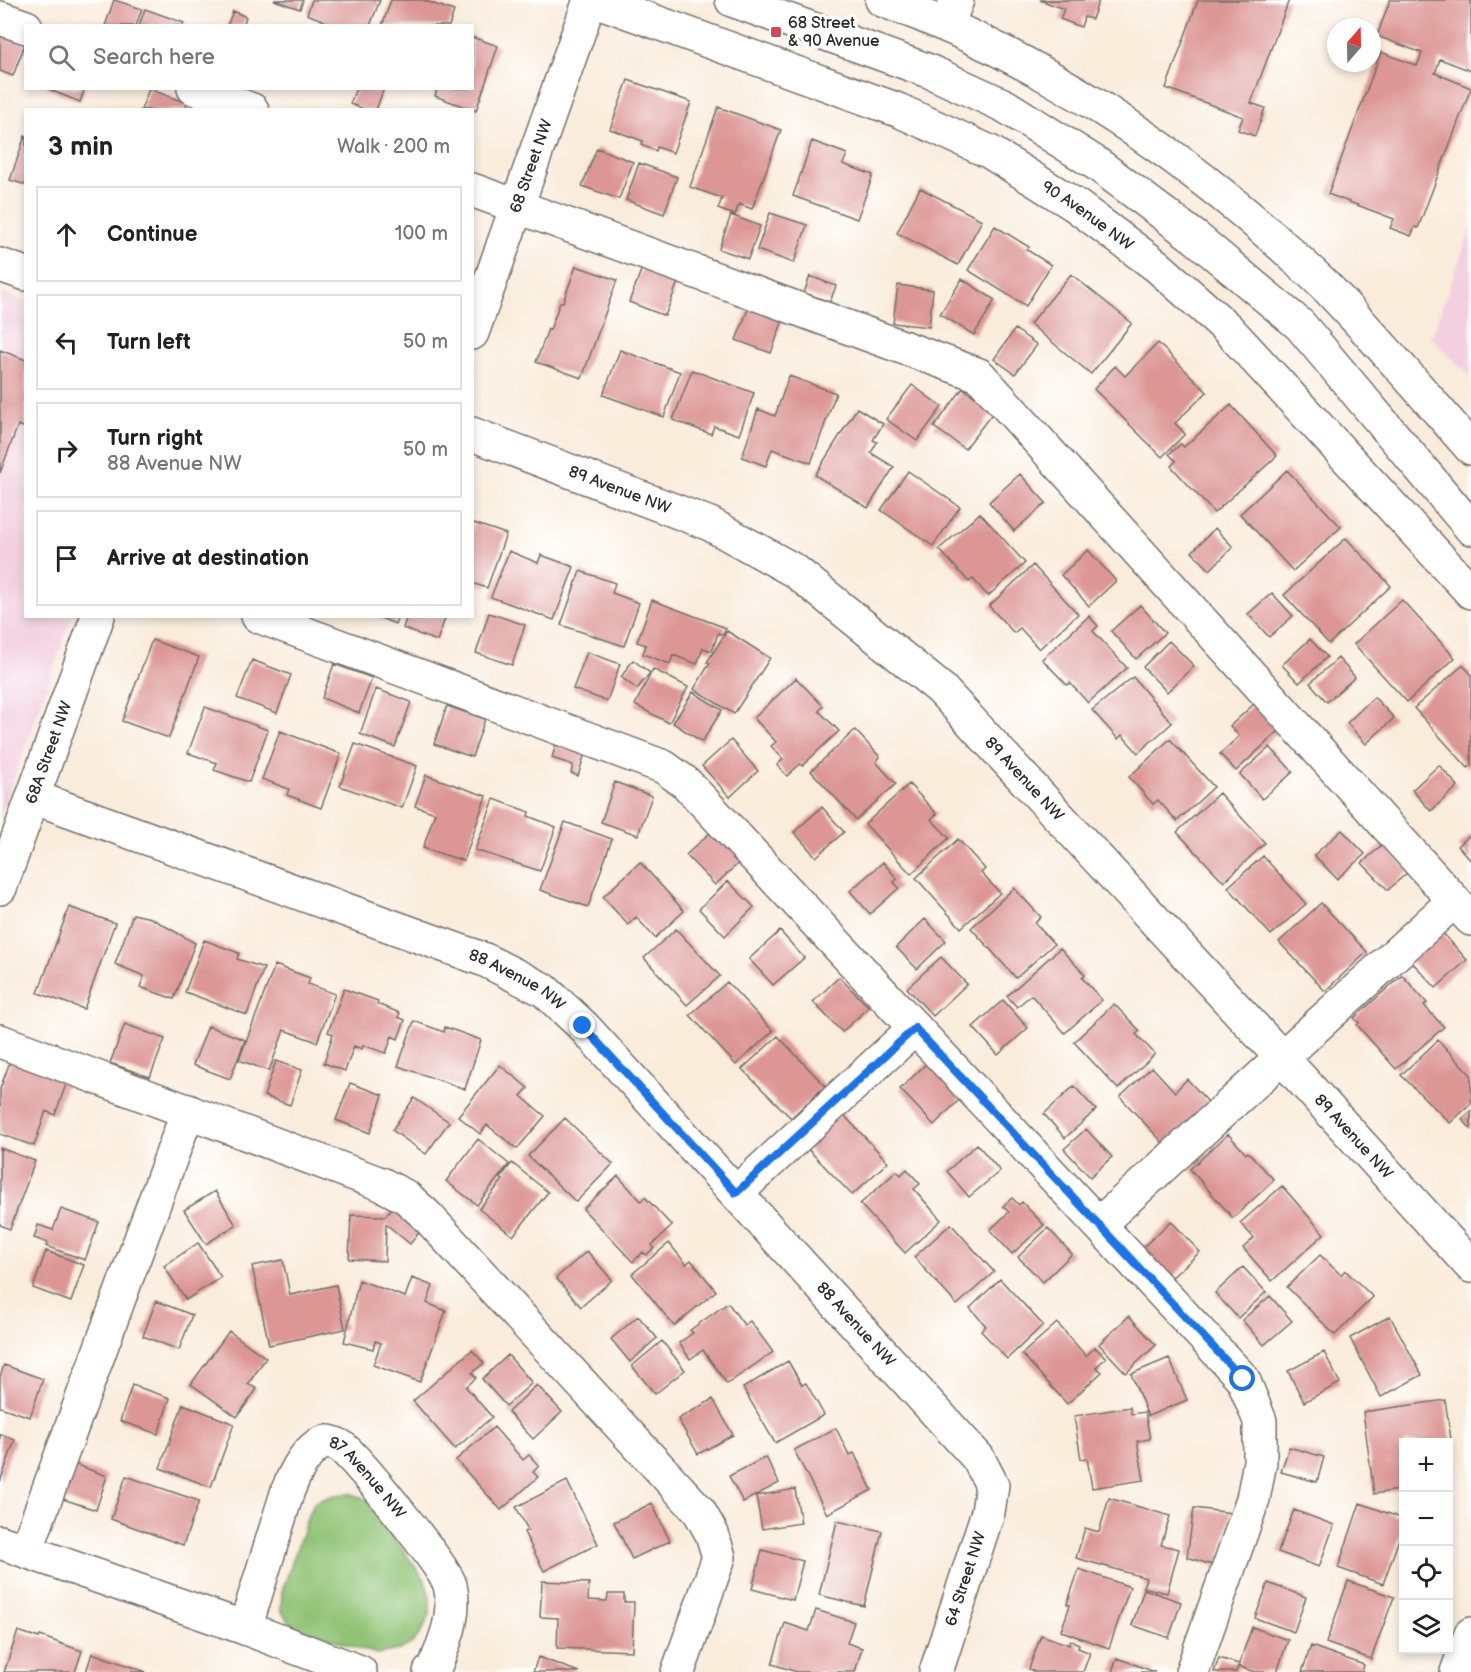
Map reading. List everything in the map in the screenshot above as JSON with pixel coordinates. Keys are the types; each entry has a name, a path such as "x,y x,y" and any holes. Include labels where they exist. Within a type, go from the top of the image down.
{"street":[{"name":"68 Street NW","path":"474,327 590,0"},
{"name":"90 Avenue NW","path":"595,0 898,110 990,152 1075,205 1157,266 1227,328 1471,592"},
{"path":"732,0 929,71 1005,106 1097,164 1196,238 1300,325 1471,528"},
{"path":"882,0 948,8 1034,69 1101,110 1219,192 1264,229 1334,294 1471,448"},
{"path":"0,18 24,26"},
{"path":"199,90 247,108"},
{"path":"474,191 979,375 1463,910 1282,1058 1099,1224"},
{"path":"0,265 24,273"},
{"name":"89 Avenue NW","path":"474,435 711,524 795,571 941,689 1471,1266"},
{"name":"68A Street NW","path":"0,888 97,618"},
{"path":"263,618 664,767 686,783 1243,1379 1260,1421 1260,1462 1253,1499 1192,1672"},
{"name":"88 Avenue NW","path":"33,797 485,960 543,990 583,1026 978,1458 992,1485"},
{"path":"736,1193 915,1028"},
{"path":"0,1041 381,1184 406,1197 426,1215 699,1511 712,1534 719,1557 678,1672"},
{"path":"188,1112 13,1547 245,1628 360,1672"},
{"name":"87 Avenue NW","path":"245,1628 288,1490 307,1455 320,1444 333,1443 346,1452 381,1489 450,1581 453,1602 451,1619 434,1668 430,1672"},
{"name":"64 Street NW","path":"936,1672 988,1512 992,1485"},
{"path":"1457,1672 1471,1634"}],"shaded area":[{"path":"1471,228 1471,377 1431,337"},
{"path":"0,292 24,301 24,618 72,618 0,817"}],"green space":[{"path":"349,1493 366,1499 425,1580 430,1597 430,1615 420,1634 411,1644 399,1650 377,1654 293,1626 281,1611 282,1592 309,1513 315,1502"}],"building":[{"path":"114,0 142,9 137,24 106,24"},
{"path":"274,0 303,0 300,9"},
{"path":"312,0 380,0 371,24 332,24 307,14"},
{"path":"391,0 423,0 454,11 450,24 383,24"},
{"path":"1040,0 1099,0 1092,19 1084,17 1081,27 1060,19 1064,9"},
{"path":"1198,0 1289,0 1251,103 1265,108 1255,136 1238,130 1243,117 1166,88"},
{"path":"1390,0 1471,0 1471,71 1440,59 1435,73 1471,88 1418,228 1415,227 1411,236 1390,228 1394,219 1328,194 1374,72 1381,72 1381,52 1417,66 1422,53 1381,38 1381,25"},
{"path":"145,9 184,23 184,24 140,24"},
{"path":"233,11 246,17 244,24 228,24"},
{"path":"0,34 24,44 24,47 13,76 0,71"},
{"path":"474,38 498,46 476,111 474,108 468,108 435,96 436,90 474,90"},
{"path":"628,80 691,102 673,153 657,147 656,151 641,145 643,141 610,129"},
{"path":"50,90 84,90 80,102"},
{"path":"149,90 187,103 186,108 142,108"},
{"path":"355,90 383,90 377,108 361,108 350,104"},
{"path":"718,107 781,130 752,209 739,204 735,215 718,209 722,198 690,187"},
{"path":"24,139 24,184 10,180"},
{"path":"812,141 847,154 843,164 873,175 857,219 793,196"},
{"path":"597,148 633,162 619,199 582,186"},
{"path":"639,163 677,177 664,214 626,200"},
{"path":"920,188 982,220 958,265 897,233"},
{"path":"770,213 807,225 794,263 757,250"},
{"path":"731,215 760,226 748,259 719,249"},
{"path":"995,226 1029,247 1027,250 1051,265 1026,306 968,270"},
{"path":"576,266 617,280 582,378 536,362 560,302 563,302"},
{"path":"642,268 678,282 665,316 629,302"},
{"path":"1071,274 1132,323 1091,374 1030,324"},
{"path":"810,276 836,286 830,302 804,293"},
{"path":"962,279 995,300 974,335 940,314"},
{"path":"898,285 933,290 929,327 893,323"},
{"path":"749,307 783,320 771,353 736,340"},
{"path":"1015,329 1037,345 1015,374 994,359"},
{"path":"1158,343 1207,392 1175,423 1185,434 1162,457 1094,389 1115,366 1125,376"},
{"path":"0,350 24,359 24,427 18,425 0,473"},
{"path":"620,350 680,372 664,417 603,395"},
{"path":"692,370 754,393 739,435 714,426 711,434 673,420"},
{"path":"789,376 836,393 811,463 772,449 766,466 742,457 758,409 775,416"},
{"path":"912,385 942,407 917,441 886,419"},
{"path":"963,388 994,411 965,449 934,427"},
{"path":"1231,405 1277,456 1214,513 1171,466 1176,461 1169,454 1181,444 1184,447"},
{"path":"857,408 883,424 873,440 877,442 871,453 894,467 868,508 815,475"},
{"path":"1287,470 1341,527 1293,571 1240,514"},
{"path":"908,471 960,507 933,546 881,510"},
{"path":"1020,474 1046,503 1014,531 989,502"},
{"path":"980,513 1025,563 988,596 973,579 969,582 939,549"},
{"path":"474,523 506,534 487,588 474,584"},
{"path":"1215,528 1233,547 1210,570 1192,552"},
{"path":"1346,538 1391,586 1329,644 1284,595"},
{"path":"1088,550 1116,581 1089,606 1061,575"},
{"path":"509,551 538,563 541,555 574,567 554,620 491,597"},
{"path":"1033,565 1078,614 1039,649 1020,628 1014,633 989,606"},
{"path":"580,571 615,583 612,593 639,603 624,646 561,625"},
{"path":"1272,593 1293,616 1269,637 1248,614"},
{"path":"652,600 726,628 723,635 718,633 712,651 703,648 697,664 673,655 670,664 643,654 646,645 637,642"},
{"path":"1402,600 1455,658 1407,702 1354,644"},
{"path":"1140,605 1165,633 1136,659 1111,631"},
{"path":"489,613 525,625 512,665 476,653"},
{"path":"1089,616 1098,626 1093,631 1127,668 1088,703 1070,683 1067,685 1042,659"},
{"path":"381,618 397,618 395,624"},
{"path":"406,618 445,618 437,641 403,628"},
{"path":"727,631 770,658 734,714 694,689 710,663 707,662"},
{"path":"1310,639 1327,657 1299,683 1282,665"},
{"path":"152,640 199,657 169,738 122,721"},
{"path":"1169,641 1194,666 1167,692 1143,667"},
{"path":"587,652 620,664 607,701 573,689"},
{"path":"1338,658 1355,677 1327,702 1310,683"},
{"path":"252,660 291,675 277,713 237,698"},
{"path":"633,660 650,673 637,689 621,677"},
{"path":"334,664 372,678 359,713 322,698"},
{"path":"1463,665 1471,674 1471,765 1468,768 1414,708"},
{"path":"653,669 688,687 669,723 635,705"},
{"path":"1133,677 1172,723 1138,753 1122,735 1118,739 1092,710"},
{"path":"796,678 823,706 819,711 839,731 802,766 800,764 787,776 777,765 783,759 771,746 776,742 754,718"},
{"path":"376,689 411,702 395,747 360,734"},
{"path":"693,692 722,710 702,742 673,723"},
{"path":"1374,697 1394,718 1366,744 1347,723"},
{"path":"1256,702 1281,729 1236,771 1220,754 1239,736 1230,726"},
{"path":"447,706 485,719 472,757 434,744"},
{"path":"205,707 268,730 249,782 214,770 217,763 188,753"},
{"path":"855,730 880,757 876,762 896,784 856,820 811,771"},
{"path":"280,731 341,754 321,808 287,795 289,789 262,779"},
{"path":"1170,739 1214,787 1177,821 1158,800 1153,804 1129,777"},
{"path":"731,740 758,771 730,797 702,766"},
{"path":"355,744 417,766 402,808 340,786"},
{"path":"556,744 585,753 578,776 571,773 573,765 552,758"},
{"path":"1270,747 1293,772 1262,799 1240,774"},
{"path":"1439,765 1458,786 1431,811 1412,790"},
{"path":"426,775 486,796 464,861 423,848 435,813 415,806"},
{"path":"615,782 652,796 638,835 601,822"},
{"path":"909,784 937,814 931,819 949,838 911,874 865,824"},
{"path":"1219,793 1265,843 1224,882 1177,832"},
{"path":"494,799 529,812 528,816 556,827 540,871 475,850"},
{"path":"822,807 844,832 816,857 794,832"},
{"path":"565,822 612,839 588,907 540,890"},
{"path":"715,828 743,859 715,885 686,855"},
{"path":"1342,830 1365,854 1337,879 1314,855"},
{"path":"1471,834 1471,861 1458,846"},
{"path":"958,839 985,869 981,873 1000,893 961,928 916,878"},
{"path":"1384,843 1409,871 1388,890 1362,863"},
{"path":"1263,856 1306,904 1271,935 1228,887"},
{"path":"640,862 684,911 655,938 636,917 628,925 603,897"},
{"path":"883,862 897,879 894,882 899,888 870,914 850,891"},
{"path":"728,881 754,907 725,936 699,909"},
{"path":"1014,888 1041,917 1035,923 1054,944 1016,978 971,928"},
{"path":"1321,903 1367,952 1325,991 1279,942"},
{"path":"69,907 115,923 84,1009 38,993"},
{"path":"133,914 151,918 195,943 174,999 140,987 144,976 115,964"},
{"path":"925,919 946,941 917,969 896,947"},
{"path":"676,929 720,976 687,1005 644,958"},
{"path":"780,931 804,958 773,985 749,959"},
{"path":"1442,932 1467,960 1436,988 1411,961"},
{"path":"204,940 239,953 237,959 264,968 247,1015 185,992"},
{"path":"1060,948 1085,975 1082,978 1102,1000 1065,1033 1031,995 1017,1007 1007,996"},
{"path":"941,957 967,984 933,1016 907,988"},
{"path":"275,965 310,978 308,984 335,994 317,1042 284,1030 269,1071 239,1060"},
{"path":"1402,975 1427,1003 1424,1005 1444,1027 1396,1069 1357,1025 1359,1023 1354,1018"},
{"path":"839,977 869,1007 842,1032 813,1002"},
{"path":"727,982 773,1031 736,1065 690,1015"},
{"path":"344,989 378,1001 377,1004 400,1013 398,1017 405,1020 398,1039 392,1036 386,1053 363,1045 362,1049 354,1046 345,1071 324,1063 333,1034 328,1032"},
{"path":"1003,1000 1028,1028 998,1055 973,1027"},
{"path":"1114,1004 1140,1031 1136,1034 1155,1054 1118,1089 1074,1042"},
{"path":"414,1021 444,1032 445,1027 481,1040 465,1089 398,1066"},
{"path":"125,1024 165,1039 150,1077 110,1063"},
{"path":"208,1026 245,1040 230,1079 193,1065"},
{"path":"778,1036 825,1086 791,1118 742,1069"},
{"path":"1438,1040 1471,1075 1471,1104 1450,1123 1401,1075"},
{"path":"11,1059 68,1079 55,1115 46,1111 34,1146 0,1134 0,1089"},
{"path":"276,1061 302,1070 290,1105 264,1096"},
{"path":"927,1063 961,1098 934,1125 900,1089"},
{"path":"500,1065 528,1088 521,1096 545,1116 517,1149 487,1125 480,1134 458,1116"},
{"path":"1152,1067 1175,1092 1187,1079 1210,1104 1166,1146 1120,1097"},
{"path":"350,1083 383,1095 370,1133 336,1120"},
{"path":"1074,1086 1096,1110 1065,1138 1044,1114"},
{"path":"414,1098 449,1122 426,1154 392,1130"},
{"path":"1471,1111 1471,1129 1462,1119"},
{"path":"842,1113 888,1162 852,1195 806,1147"},
{"path":"565,1118 613,1164 576,1202 528,1156"},
{"path":"1086,1129 1112,1157 1090,1177 1064,1149"},
{"path":"1228,1134 1274,1180 1233,1218 1190,1169"},
{"path":"478,1139 509,1164 477,1205 446,1181"},
{"path":"977,1144 1000,1171 969,1197 947,1171"},
{"path":"0,1148 35,1161 10,1229 0,1225"},
{"path":"512,1163 548,1192 513,1236 479,1209 503,1180 500,1178"},
{"path":"907,1169 920,1184 914,1189 941,1220 905,1253 860,1204 897,1171 901,1175"},
{"path":"618,1176 641,1201 645,1197 672,1226 652,1245 654,1248 646,1255 643,1252 633,1262 583,1209"},
{"path":"1282,1186 1324,1234 1272,1281 1243,1248 1254,1238 1240,1223"},
{"path":"215,1191 236,1225 206,1244 184,1210"},
{"path":"1012,1198 1019,1205 1022,1202 1044,1225 1012,1254 990,1230 1009,1212 1003,1206"},
{"path":"393,1207 421,1230 410,1244 386,1224 385,1261 349,1259 351,1215 385,1216"},
{"path":"61,1209 99,1222 85,1260 46,1246 48,1243 34,1238 38,1225 53,1230"},
{"path":"1171,1221 1200,1252 1169,1280 1141,1249"},
{"path":"951,1224 994,1272 957,1305 914,1257"},
{"path":"1048,1228 1072,1254 1043,1282 1018,1257"},
{"path":"198,1243 221,1277 186,1300 164,1266"},
{"path":"669,1243 686,1264 691,1260 716,1291 674,1326 632,1274"},
{"path":"46,1251 84,1265 71,1302 33,1288"},
{"path":"587,1251 612,1280 581,1307 556,1278"},
{"path":"1320,1255 1341,1275 1345,1270 1373,1297 1335,1335 1287,1287"},
{"path":"283,1260 290,1295 336,1285 345,1329 269,1345 252,1266"},
{"path":"1243,1267 1266,1292 1238,1318 1215,1293"},
{"path":"412,1278 433,1286 427,1303 446,1311 420,1382 373,1365 381,1343 375,1341 373,1349 344,1342 359,1280 405,1297"},
{"path":"1000,1279 1043,1325 1007,1359 981,1331 986,1326 970,1308"},
{"path":"1270,1296 1292,1321 1264,1345 1242,1320"},
{"path":"156,1301 192,1315 179,1350 143,1336"},
{"path":"728,1303 744,1325 750,1321 773,1352 727,1384 703,1350 690,1359 679,1343 693,1333 690,1330"},
{"path":"638,1316 657,1338 630,1362 611,1339"},
{"path":"1129,1316 1156,1345 1126,1373 1099,1344"},
{"path":"1390,1316 1422,1375 1381,1397 1350,1338"},
{"path":"1057,1323 1086,1356 1095,1347 1106,1358 1096,1367 1102,1372 1067,1404 1022,1354"},
{"path":"229,1331 266,1358 248,1384 257,1389 237,1417 191,1384"},
{"path":"662,1341 685,1370 655,1394 632,1366"},
{"path":"472,1350 484,1363 472,1373 476,1378 466,1387 492,1417 455,1449 413,1401"},
{"path":"1324,1352 1340,1383 1304,1402 1288,1371"},
{"path":"508,1355 532,1383 506,1406 482,1379"},
{"path":"1169,1358 1187,1400 1148,1416 1131,1374"},
{"path":"788,1361 802,1385 806,1383 824,1415 775,1443 743,1388"},
{"path":"4,1365 43,1379 30,1417 0,1407 0,1377"},
{"path":"132,1385 170,1398 158,1434 120,1421"},
{"path":"537,1385 562,1412 533,1439 508,1412"},
{"path":"713,1399 733,1435 698,1454 678,1419"},
{"path":"1445,1400 1451,1438 1399,1438 1399,1490 1374,1494 1363,1412"},
{"path":"183,1404 234,1424 211,1487 160,1468"},
{"path":"1130,1407 1131,1414 1145,1412 1150,1439 1137,1441 1144,1480 1092,1488 1087,1458 1081,1459 1074,1416"},
{"path":"494,1427 523,1460 529,1455 539,1466 533,1472 538,1477 501,1510 456,1460"},
{"path":"836,1428 849,1455 854,1453 872,1490 827,1514 794,1450"},
{"path":"0,1434 15,1440 0,1482"},
{"path":"1289,1447 1324,1457 1317,1482 1281,1472"},
{"path":"766,1457 779,1483 743,1502 729,1476"},
{"path":"74,1464 107,1476 96,1510 63,1499"},
{"path":"126,1476 199,1501 183,1545 111,1519"},
{"path":"567,1481 598,1544 544,1571 524,1532 528,1530 516,1507"},
{"path":"795,1489 801,1523 762,1529 756,1496"},
{"path":"1109,1498 1170,1516 1161,1545 1179,1549 1167,1593 1143,1587 1146,1578 1076,1558 1085,1528 1099,1532"},
{"path":"652,1503 670,1541 632,1559 614,1522"},
{"path":"1360,1503 1399,1517 1399,1539 1383,1584 1338,1568"},
{"path":"1194,1508 1231,1513 1218,1567 1187,1557"},
{"path":"1294,1510 1334,1525 1319,1567 1278,1552"},
{"path":"837,1521 882,1531 864,1606 819,1595"},
{"path":"762,1550 803,1561 793,1600 752,1589"},
{"path":"1079,1569 1130,1587 1109,1648 1061,1631"},
{"path":"542,1581 589,1583 588,1600 607,1601 608,1594 624,1594 624,1602 634,1602 632,1651 557,1648 558,1618 540,1617"},
{"path":"1348,1581 1394,1597 1371,1659 1326,1643"},
{"path":"1268,1583 1306,1597 1294,1632 1255,1618"},
{"path":"1144,1589 1181,1602 1169,1638 1132,1625"},
{"path":"816,1610 854,1622 847,1643 862,1648 855,1672 797,1672 772,1664 785,1623 809,1631"},
{"path":"1252,1627 1288,1640 1277,1672 1254,1672 1238,1666 1236,1672 1214,1672 1219,1658 1239,1664"},
{"path":"18,1631 82,1651 75,1672 4,1672"},
{"path":"1041,1635 1069,1645 1070,1640 1079,1644 1078,1648 1090,1653 1083,1672 1035,1672 1029,1669"},
{"path":"1311,1646 1364,1665 1362,1672 1302,1672"},
{"path":"92,1653 146,1672 86,1672"},
{"path":"538,1657 579,1672 533,1672"},
{"path":"1117,1658 1155,1672 1112,1672"}],"place":[{"name":"68 Street & 90 Avenue","path":"776,32"}],"route":[{"path":"583,1026 736,1193 915,1028 1243,1379"}]}
